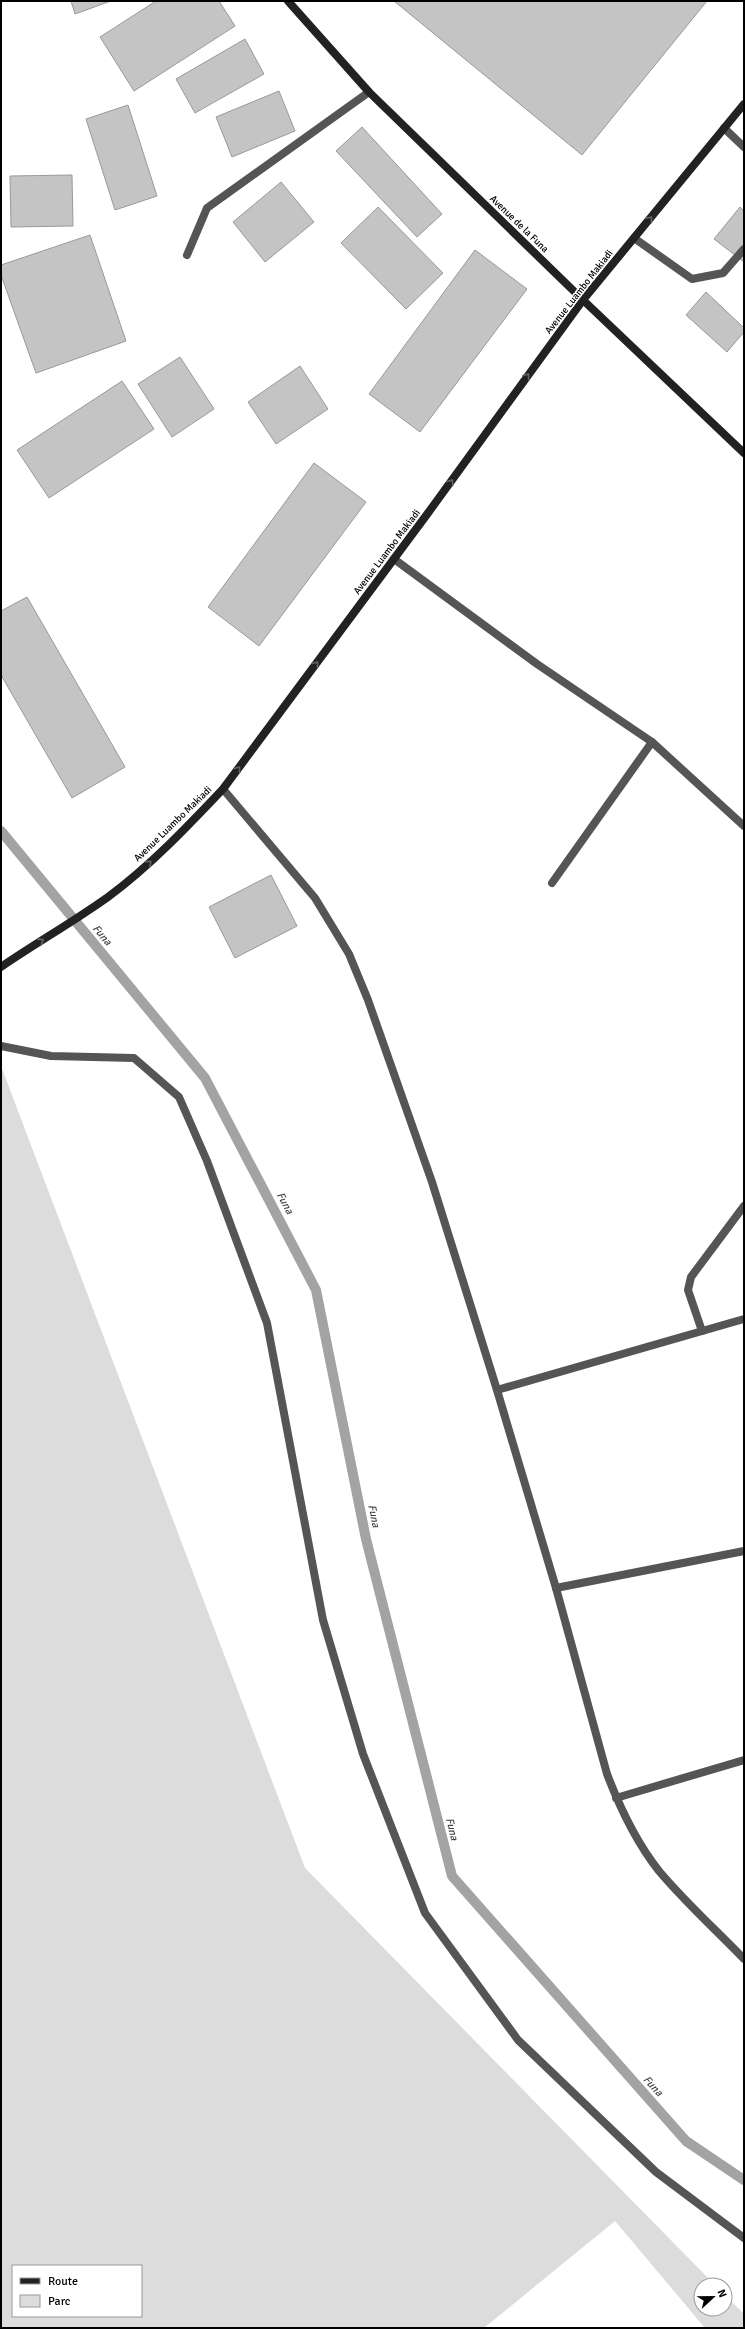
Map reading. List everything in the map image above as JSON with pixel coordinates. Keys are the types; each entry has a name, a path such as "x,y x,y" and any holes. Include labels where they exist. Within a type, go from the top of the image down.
{"main road":[{"name":"Avenue de la Funa","path":"288,1 369,92 583,300 744,452"},
{"name":"Avenue Luambo Makiadi","path":"1,967 108,896 145,867 185,830 223,789 394,559 583,300 744,104"}],"street":[{"path":"187,255 207,208 369,92"},
{"path":"724,128 744,147"},
{"path":"634,238 692,279 724,273 744,249"},
{"path":"394,559 537,664 652,742 744,826"},
{"path":"552,882 652,742"},
{"path":"223,789 315,898 349,954 368,1000 432,1182 497,1390 556,1588 607,1774 616,1798 629,1824 659,1870 744,1958"},
{"path":"1,1046 50,1056 134,1058 179,1098 207,1161 267,1323 323,1620 363,1754 425,1913 518,2040 656,2172 744,2238"},
{"path":"702,1331 688,1290 691,1277 744,1206"},
{"path":"497,1390 744,1319"},
{"path":"556,1588 744,1551"},
{"path":"616,1798 744,1760"}],"green space":[{"path":"1,1066 305,1868 707,2277 693,2277 693,2314 615,2221 484,2328 1,2328"},
{"path":"733,2303 744,2314 744,2328 705,2328 696,2317 733,2317"}],"building":[{"path":"71,1 111,1 75,14"},
{"path":"156,1 219,1 235,26 134,91 100,37"},
{"path":"394,1 707,1 582,155"},
{"path":"245,39 264,74 195,113 176,79"},
{"path":"279,91 295,131 232,157 216,117"},
{"path":"128,105 157,196 115,210 86,119"},
{"path":"362,127 442,214 417,237 336,151"},
{"path":"72,175 73,226 11,227 10,176"},
{"path":"281,182 314,222 265,262 233,222"},
{"path":"378,207 443,273 406,309 341,243"},
{"path":"740,207 744,211 744,262 714,239"},
{"path":"90,235 126,341 36,373 1,275 1,265"},
{"path":"475,250 527,289 420,432 369,394"},
{"path":"706,292 744,328 744,332 727,352 686,315"},
{"path":"180,357 214,409 172,437 138,384"},
{"path":"300,366 328,409 276,444 248,402"},
{"path":"122,381 154,429 49,498 17,450"},
{"path":"314,463 366,502 259,646 208,607"},
{"path":"27,597 125,767 72,798 1,675 1,611"},
{"path":"271,875 297,926 235,958 209,907"}],"waterway":[{"name":"Funa","path":"1,831 205,1078 316,1290 366,1539 452,1876 686,2141 744,2180"}]}
